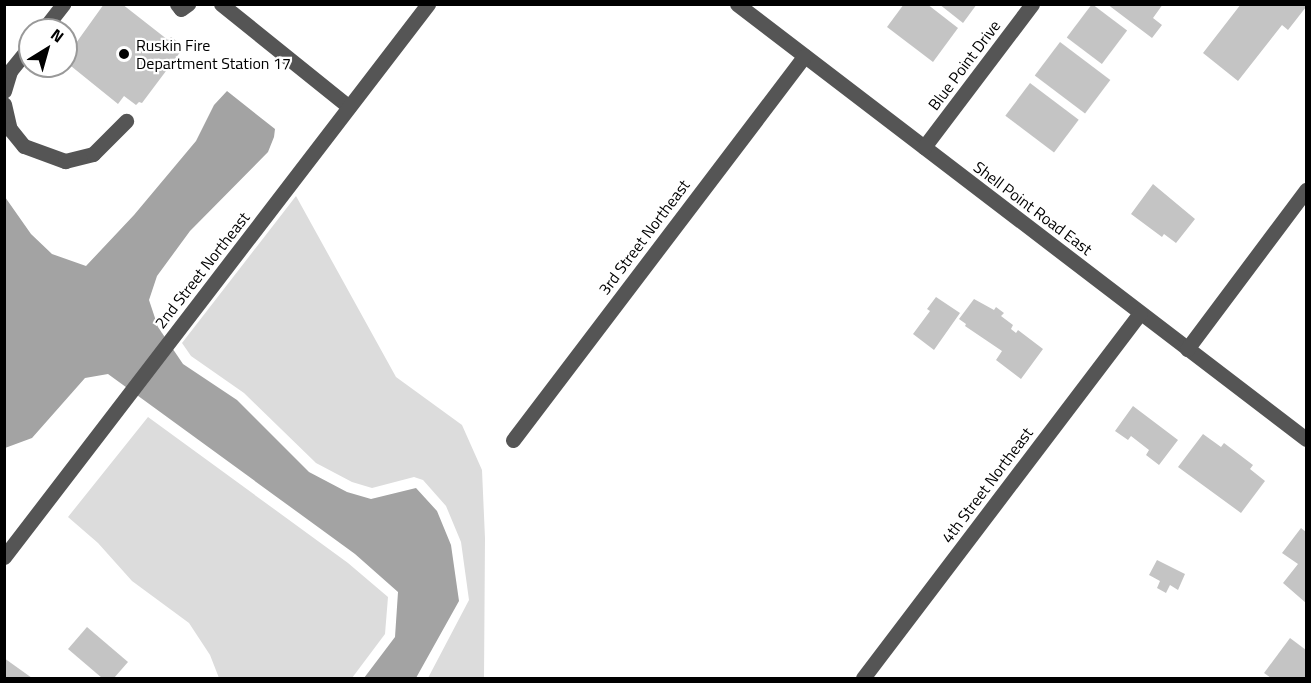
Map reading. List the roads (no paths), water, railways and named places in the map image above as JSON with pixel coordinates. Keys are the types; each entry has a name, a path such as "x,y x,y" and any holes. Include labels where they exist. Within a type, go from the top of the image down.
{"street":[{"path":"52,18 63,4"},
{"path":"177,4 182,9 188,4"},
{"path":"221,4 349,107"},
{"name":"2nd Street Northeast","path":"4,557 428,4"},
{"name":"Shell Point Road East","path":"737,4 1306,439"},
{"name":"Blue Point Drive","path":"924,147 1032,4"},
{"name":"3rd Street Northeast","path":"513,440 804,56"},
{"path":"4,91 10,71 18,61"},
{"path":"4,104 10,129 24,146 65,161 93,154 126,121"},
{"path":"1187,349 1306,190"},
{"name":"4th Street Northeast","path":"863,678 1140,313"}],"place":[{"name":"Ruskin Fire Department Station 17","path":"124,54"}]}
